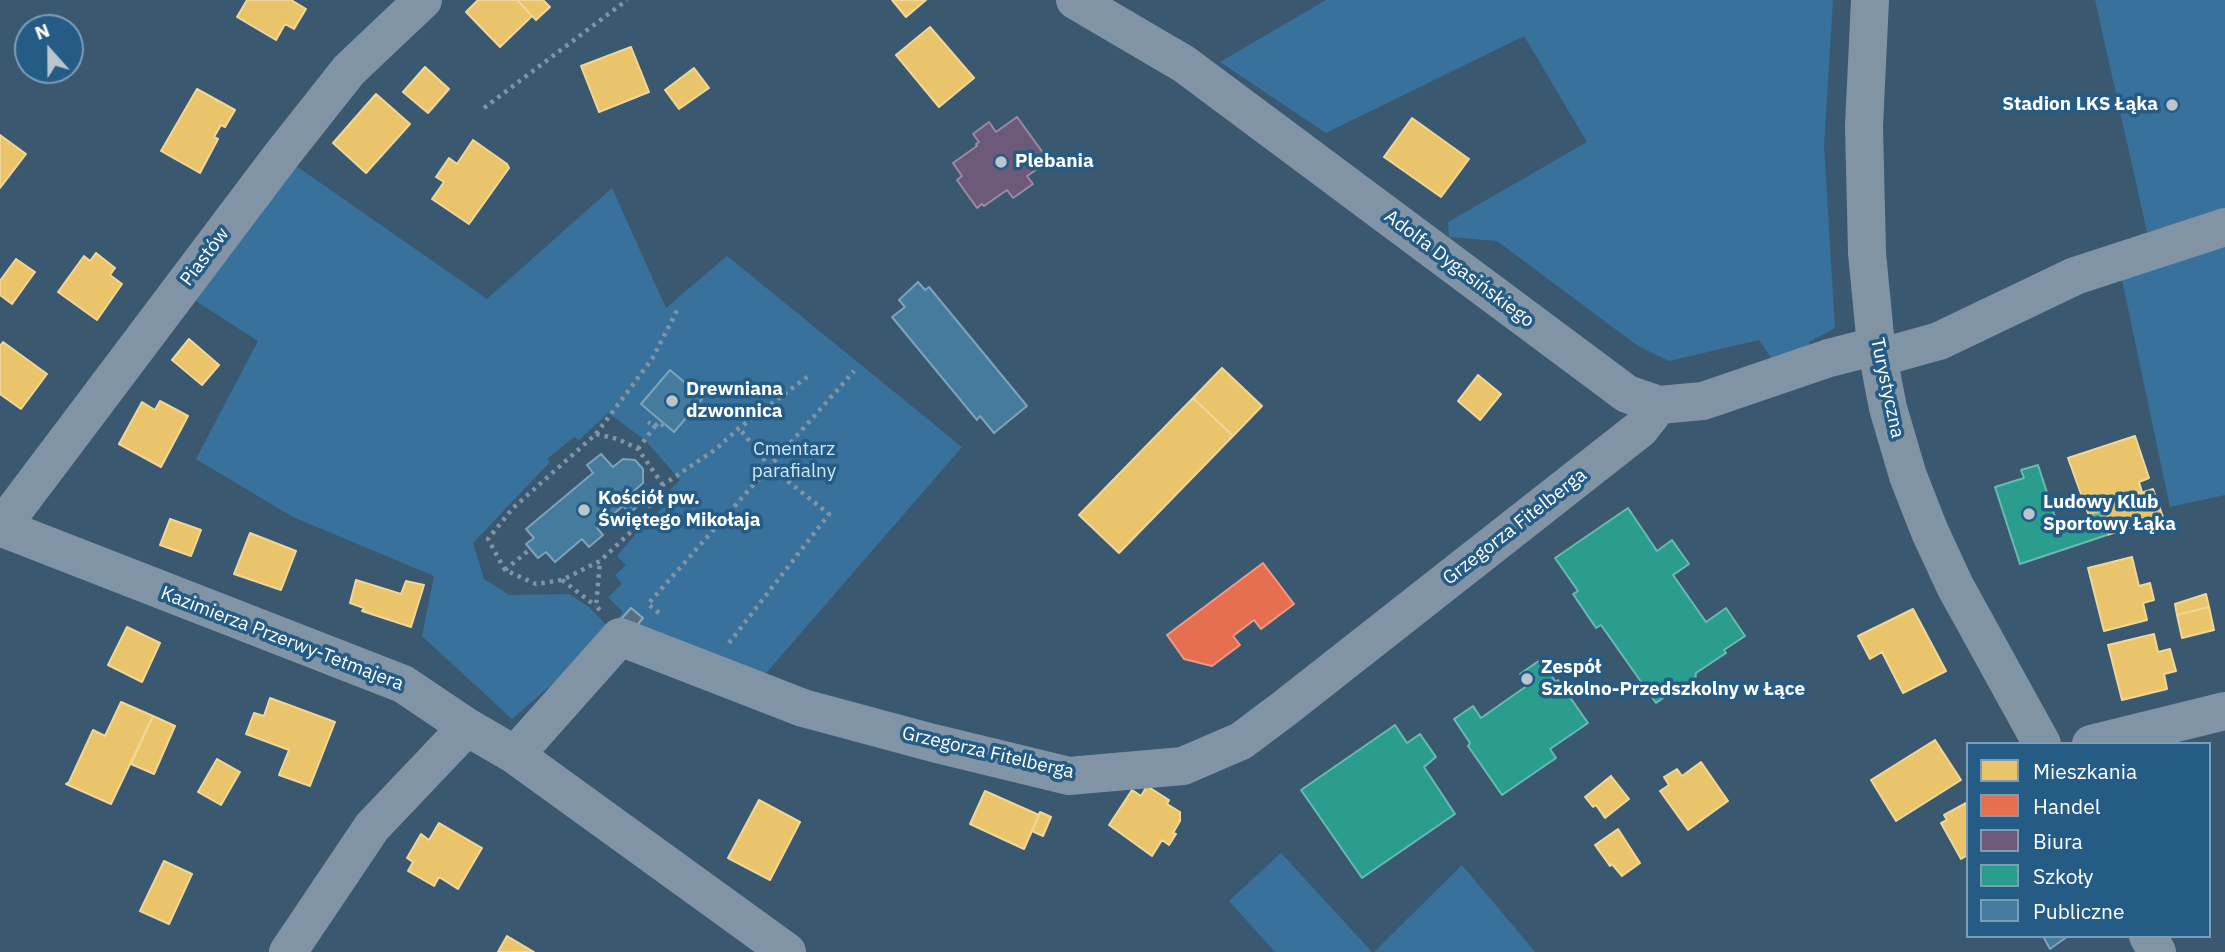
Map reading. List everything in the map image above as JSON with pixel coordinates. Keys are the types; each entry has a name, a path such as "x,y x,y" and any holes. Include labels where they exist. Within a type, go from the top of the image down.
{"main road":[{"name":"Turystyczna","path":"1870,0 1865,93 1864,188 1867,253 1877,352 1897,441 1930,532 1955,586 2041,742"}],"street":[{"name":"Piastów","path":"0,528 341,80 423,0"},
{"name":"Adolfa Dygasińskiego","path":"1076,0 1184,64 1627,394 1658,405 1703,401 1829,358 1939,341 2075,276 2225,226"},
{"name":"Grzegorza Fitelberga","path":"620,636 803,708 1069,776 1183,766 1241,741 1285,708 1640,429 1658,405"},
{"name":"Kazimierza Przerwy-Tetmajera","path":"0,528 402,684 467,727 516,755 787,952"},
{"path":"516,755 620,636"},
{"path":"2099,742 2225,711"},
{"path":"289,952 372,827 467,727"}],"path":[{"path":"484,108 627,0"},
{"path":"679,307 652,359 596,434 513,509 488,539 505,570 536,584 562,580 600,561 634,529 663,485 716,449 739,428 811,374"},
{"path":"648,604 854,371"},
{"path":"648,422 655,426"},
{"path":"638,449 659,422 665,427"},
{"path":"729,644 829,514 770,467 739,428"},
{"path":"596,434 618,439 638,449 663,485"},
{"path":"505,570 529,550"},
{"path":"596,606 600,561"},
{"path":"562,580 618,627 620,636"}],"green space":[{"path":"1326,0 1833,0 1824,146 1835,328 1809,342 1811,349 1774,362 1759,340 1669,361 1638,346 1497,241 1449,237 1448,222 1587,142 1524,36 1326,133 1220,62"},
{"name":"Stadion LKS Łąka","path":"2095,0 2225,0 2225,210 2147,232"},
{"name":"Cmentarz parafialny","path":"289,161 487,299 612,188 666,308 727,256 962,447 761,679 618,627 512,719 422,636 434,576 293,517 196,459 258,341 188,296","holes":["608,413 645,440 680,480 667,493 672,500 646,522 617,556 626,565 615,575 622,584 608,597 623,612 609,628 589,607 569,594 509,595 484,579 473,543 550,462 547,459 574,437 579,440"]},
{"path":"2225,244 2225,495 2170,507 2119,266"},
{"path":"1281,853 1372,952 1275,952 1229,901"},
{"path":"1462,865 1535,952 1374,952"}],"building: Mieszkania":[{"path":"247,0 291,0 306,9 294,29 285,24 276,40 237,17"},
{"path":"478,0 517,0 532,16 500,47 466,12"},
{"path":"517,0 543,0 550,7 536,20"},
{"path":"892,0 926,0 906,17"},
{"path":"930,27 974,78 939,107 896,55"},
{"path":"631,47 649,92 599,112 581,66"},
{"path":"425,67 449,89 428,113 403,92"},
{"path":"694,68 709,88 679,109 665,90"},
{"path":"197,89 235,110 225,127 221,125 214,137 218,139 200,173 161,151"},
{"path":"376,94 410,124 366,173 333,143"},
{"path":"1412,118 1469,159 1441,197 1384,157"},
{"path":"0,135 26,154 0,188"},
{"path":"473,140 509,168 469,224 432,199 444,182 436,177 449,158 457,164"},
{"path":"96,253 115,268 110,275 122,284 97,320 58,292 84,256 90,261"},
{"path":"16,259 35,272 12,304 0,295 0,281"},
{"path":"189,339 219,365 202,385 172,360"},
{"path":"3,342 47,374 21,409 0,394 0,346"},
{"path":"1222,368 1262,406 1233,436 1193,398"},
{"path":"1478,375 1501,394 1480,420 1458,401"},
{"path":"1193,398 1233,436 1119,553 1079,515"},
{"path":"160,401 188,416 161,467 119,444 142,402 155,410"},
{"path":"2135,436 2149,478 2139,482 2142,492 2098,507 2100,513 2089,516 2068,458"},
{"path":"2153,489 2163,517 2107,535 2098,507"},
{"path":"170,519 201,530 191,556 160,545"},
{"path":"250,533 296,551 281,590 234,574"},
{"path":"2132,557 2139,586 2150,583 2154,600 2143,603 2147,620 2104,631 2088,568"},
{"path":"356,580 401,594 406,581 424,585 411,627 362,611 364,608 350,603"},
{"path":"2206,594 2209,607 2177,615 2175,604"},
{"path":"2209,607 2214,630 2182,638 2177,615"},
{"path":"1913,609 1946,671 1903,693 1882,652 1870,659 1858,636"},
{"path":"127,627 160,643 142,682 108,665"},
{"path":"2154,634 2158,652 2170,649 2176,671 2164,674 2167,689 2122,700 2108,645"},
{"path":"270,698 335,722 310,786 279,775 289,750 246,734 254,713 264,716"},
{"path":"121,702 153,716 111,804 66,784 93,730 105,736"},
{"path":"153,716 175,726 154,774 131,764"},
{"path":"1935,740 1961,780 1896,821 1871,780"},
{"path":"217,759 240,772 221,805 198,792"},
{"path":"1701,762 1728,801 1688,830 1660,791 1669,785 1664,777 1677,769 1682,776"},
{"path":"1611,776 1629,799 1605,818 1596,805 1593,807 1585,797"},
{"path":"1147,786 1169,800 1167,804 1180,812 1180,821 1173,833 1176,834 1169,845 1162,840 1152,856 1109,825 1132,790 1141,796"},
{"path":"985,791 1039,815 1024,849 970,824"},
{"path":"759,800 800,822 770,880 728,858"},
{"path":"1966,803 1966,856 1961,859 1941,823 1947,820 1944,815"},
{"path":"1040,812 1051,817 1043,836 1032,831"},
{"path":"439,823 482,848 458,889 439,877 434,886 408,871 413,862 407,858 421,834 429,840"},
{"path":"1618,829 1640,863 1622,876 1612,864 1610,866 1595,845"},
{"path":"164,861 192,874 169,924 140,911"},
{"path":"507,936 534,952 498,952"}],"building: Handel":[{"path":"1263,563 1294,604 1261,629 1254,620 1233,636 1240,645 1212,666 1184,659 1167,635"}],"building: Biura":[{"name":"Plebania","path":"1017,117 1049,161 1027,176 1033,184 1013,198 1007,190 977,208 957,180 962,176 953,163 977,146 979,142 973,134 989,122 996,132"}],"building: Szkoły":[{"name":"Ludowy Klub Sportowy Łąka","path":"2038,465 2058,526 2100,513 2107,535 2020,564 1995,487 2024,478 2021,470"},
{"name":"Zespół Szkolno-Przedszkolny w Łące","path":"1628,508 1657,551 1672,540 1689,564 1673,575 1706,622 1726,608 1745,636 1724,650 1726,653 1696,673 1695,681 1688,685 1683,684 1656,703 1601,625 1596,628 1573,594 1578,591 1555,558"},
{"path":"1540,660 1556,682 1558,680 1588,723 1550,749 1556,758 1502,795 1468,746 1470,743 1454,719 1473,706 1481,718 1528,685 1520,674"},
{"path":"1395,725 1407,743 1420,734 1436,757 1424,767 1455,814 1362,878 1301,790"}],"building: Publiczne":[{"path":"918,282 925,290 929,287 1027,406 994,433 980,416 977,420 892,317 905,307 899,300"},
{"name":"Drewniana dzwonnica","path":"670,370 703,398 674,432 641,404"},
{"name":"Kościół pw. Świętego Mikołaja","path":"601,454 613,467 623,459 635,460 643,469 643,483 633,492 642,502 630,513 623,506 597,528 603,535 589,547 582,539 555,562 546,552 538,558 526,544 534,538 526,529 593,473 587,465"},
{"path":"2044,938 2065,938 2050,949"}],"building: Inne":[{"path":"631,608 643,618 633,630 621,619"}],"place":[{"name":"Stadion LKS Łąka","path":"2172,105"},
{"name":"Plebania","path":"1001,162"},
{"name":"Drewniana dzwonnica","path":"672,401"},
{"name":"Kościół pw. Świętego Mikołaja","path":"584,510"},
{"name":"Ludowy Klub Sportowy Łąka","path":"2029,514"},
{"name":"Zespół Szkolno-Przedszkolny w Łące","path":"1527,679"}]}
